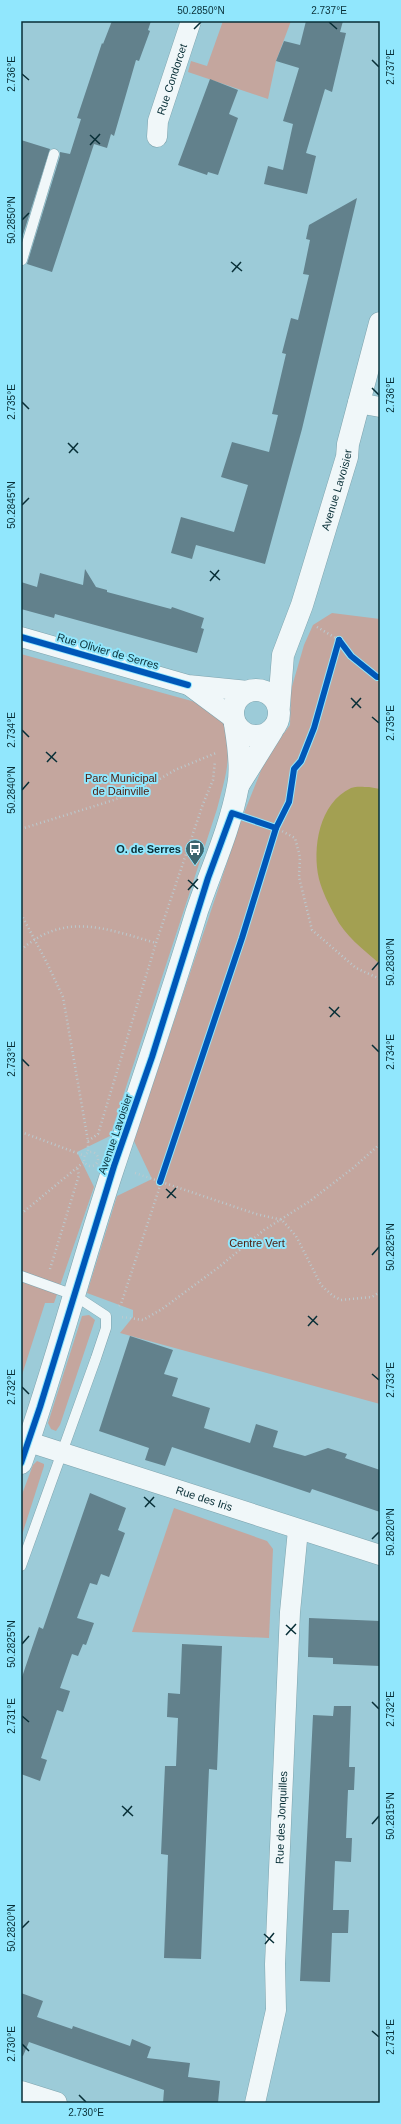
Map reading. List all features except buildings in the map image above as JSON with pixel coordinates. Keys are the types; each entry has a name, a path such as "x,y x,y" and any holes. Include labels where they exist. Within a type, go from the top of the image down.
{"main road":[{"name":"Avenue Lavoisier","path":"279,706 283,655 302,605 347,457 348,444 380,323"},
{"name":"Avenue Lavoisier","path":"250,691 283,655"},
{"path":"250,691 265,691 279,706 278,722 272,731 259,737 252,736 240,730 234,721 233,709 236,702 250,691"},
{"name":"Avenue Lavoisier","path":"21,1463 29,1442 114,1166 152,1057 208,878 232,813 239,784 238,743 234,721"},
{"name":"Avenue Lavoisier","path":"239,784 272,731"},
{"path":"21,2092 56,2103"}],"street":[{"name":"Rue Condorcet","path":"157,137 158,121 191,21"},
{"path":"358,404 380,408"},
{"name":"Rue Olivier de Serres","path":"21,637 188,685 250,691"},
{"name":"Rue Olivier de Serres","path":"188,685 234,721"},
{"name":"Rue des Iris","path":"29,1442 298,1530 380,1555"},
{"name":"Rue des Jonquilles","path":"254,2103 276,2010 276,1964 290,1612 298,1530"}],"lane":[{"path":"22,260 54,154"},
{"path":"21,1276 74,1295 106,1316 106,1328 21,1566"}],"path":[{"path":"106,1316 121,1304 160,1182 242,938 276,828 288,802 294,769 301,761 314,728 339,640 351,656 377,677 380,677"},
{"path":"21,829 114,800 148,786 175,770 216,753 213,780 202,804 156,943 98,1134 88,1141"},
{"path":"276,828 295,838 300,857 299,877 312,930 356,968 380,979"},
{"path":"21,914 35,939 63,997 88,1141 88,1152"},
{"path":"21,950 47,932 86,925 156,943"},
{"path":"21,1132 85,1156"},
{"path":"106,1316 133,1317 143,1320 213,1271 264,1230 282,1220 353,1168 380,1144"},
{"path":"21,1214 85,1161"},
{"path":"45,1285 80,1175 77,1167"},
{"path":"160,1182 282,1220 296,1236 321,1285 333,1296 341,1300 372,1297 380,1292"}],"green space":[{"path":"223,21 291,21 276,61 268,99 188,72 191,61 207,66"},
{"name":"Centre Vert","path":"332,613 380,619 380,1404 120,1333 133,1317 133,1310 87,1293 117,1196 152,1179 134,1141 242,818 266,758 290,725 291,690 304,645 313,625"},
{"name":"Parc Municipal de Dainville","path":"21,654 199,703 222,717 228,753 224,784 217,809 110,1136 77,1152 94,1187 54,1303 45,1303 21,1378"},
{"path":"89,1315 95,1320 60,1425 56,1431 51,1429 48,1423 82,1316"},
{"path":"37,1461 44,1464 44,1466 21,1538 21,1497 33,1465"},
{"path":"174,1508 267,1541 273,1549 269,1638 132,1632"}],"shaded area":[{"path":"369,787 380,789 380,964 355,942 339,923 322,888 317,867 320,828 325,815 332,804 340,795 351,788"}],"cycle path":[{"path":"21,637 188,685"},
{"path":"339,640 351,656 377,677 380,677"},
{"path":"160,1182 242,938 276,828 289,802 294,769 301,761 314,728 339,640"},
{"path":"21,1463 40,1407 114,1166 152,1057 208,878 232,813 276,828"}],"place":[{"name":"O. de Serres","path":"195,866"}]}
